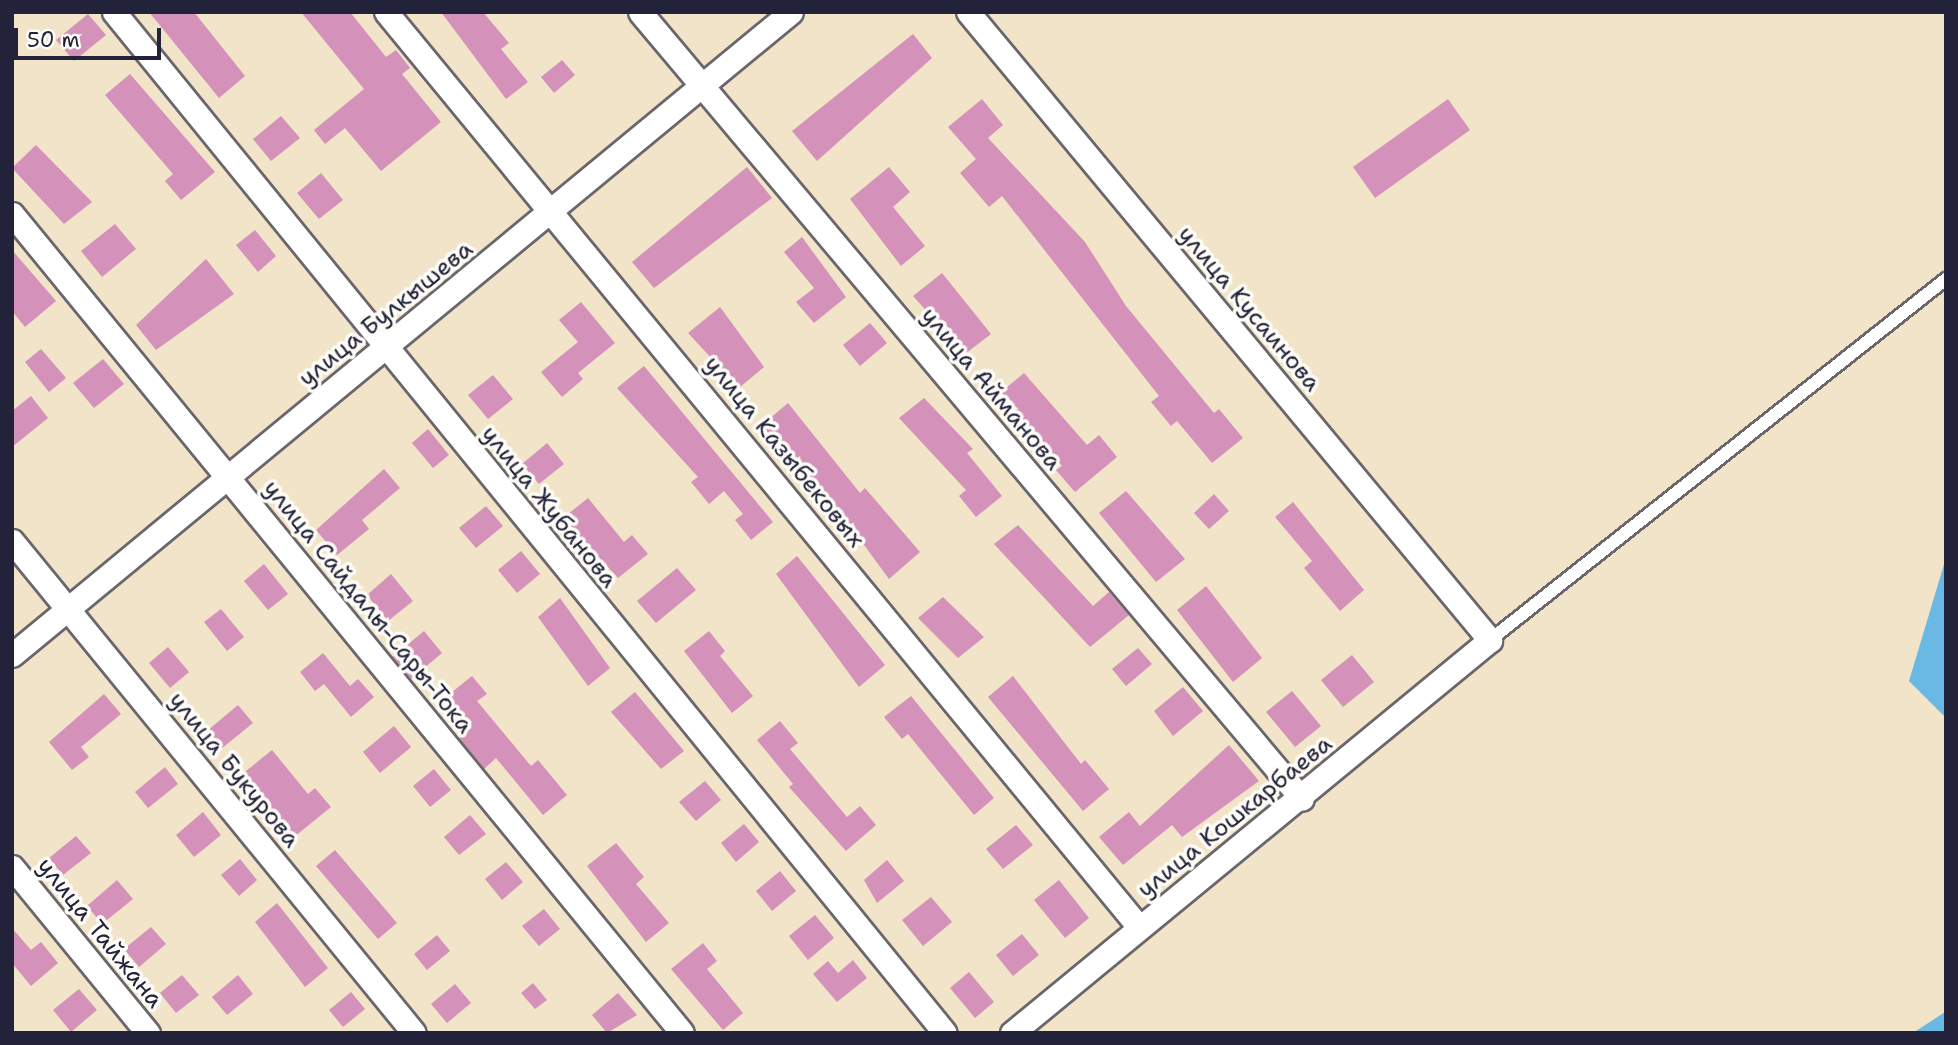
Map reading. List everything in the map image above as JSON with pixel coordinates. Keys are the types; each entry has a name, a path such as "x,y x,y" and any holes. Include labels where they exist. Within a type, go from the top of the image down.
{"street":[{"name":"улица Жубанова","path":"114,12 945,1033"},
{"name":"улица Казыбековых","path":"386,12 1139,927"},
{"name":"улица Айманова","path":"640,12 1302,799"},
{"name":"улица Кусаинова","path":"968,12 1490,640"},
{"name":"улица Булкышева","path":"12,655 702,88 786,14"},
{"name":"улица Сайдалы-Сары-Тока","path":"12,214 682,1033"},
{"name":"улица Букурова","path":"12,541 414,1033"},
{"name":"улица Кошкарбаева","path":"1012,1033 1139,927 1302,799 1490,640"},
{"name":"улица Тайжана","path":"12,867 148,1033"}],"lane":[{"path":"1490,640 1946,279"}],"water":[{"path":"1946,561 1946,718 1909,681"},
{"path":"1945,1012 1946,1033 1913,1033"}],"building":[{"path":"149,12 194,12 245,76 219,98"},
{"path":"301,12 350,12 386,57 396,50 410,68 402,74 441,122 381,171 345,128 325,144 314,130 364,89"},
{"path":"441,12 483,12 509,43 501,49 528,82 506,99"},
{"path":"88,14 106,35 74,61 56,40"},
{"path":"913,34 932,58 817,161 792,131"},
{"path":"562,60 575,75 554,93 541,77"},
{"path":"130,74 215,172 181,200 165,181 173,174 105,95"},
{"path":"982,99 1003,125 988,138 1085,242 1126,306 1214,413 1219,409 1243,438 1212,463 1177,421 1171,426 1151,402 1159,396 1002,196 989,207 960,173 976,159 948,127"},
{"path":"1448,99 1470,130 1375,198 1353,167"},
{"path":"281,116 300,138 271,161 253,139"},
{"path":"36,145 92,202 64,224 12,168"},
{"path":"747,167 772,198 654,288 632,262"},
{"path":"889,167 910,192 893,207 925,246 901,266 850,199"},
{"path":"321,173 343,200 319,219 297,193"},
{"path":"115,224 136,249 102,277 81,251"},
{"path":"255,230 276,256 258,272 236,245"},
{"path":"802,237 846,297 814,323 796,302 814,288 784,252"},
{"path":"12,250 56,301 25,327 12,311"},
{"path":"206,259 234,294 156,350 136,325"},
{"path":"942,273 991,334 965,354 913,296"},
{"path":"581,302 615,343 578,373 583,379 562,397 541,372 578,342 559,320"},
{"path":"720,307 764,367 739,388 688,333"},
{"path":"870,323 887,343 860,366 843,345"},
{"path":"41,349 66,378 49,392 25,362"},
{"path":"103,359 124,384 94,408 73,383"},
{"path":"644,366 773,522 751,540 735,520 743,514 724,491 709,504 691,482 698,477 617,388"},
{"path":"1024,373 1087,445 1099,435 1117,457 1075,492 1056,470 1062,466 1000,393"},
{"path":"493,375 513,399 488,419 468,395"},
{"path":"31,396 48,418 12,447 12,411"},
{"path":"924,398 973,449 967,453 1002,496 976,517 959,496 966,490 899,418"},
{"path":"788,403 860,493 865,488 920,552 889,579 823,489 815,494 762,425"},
{"path":"428,429 449,455 433,468 412,443"},
{"path":"547,443 564,464 539,484 522,464"},
{"path":"384,469 400,488 362,520 369,529 337,555 316,530"},
{"path":"1126,491 1185,559 1156,582 1099,513"},
{"path":"1214,494 1229,511 1209,529 1194,513"},
{"path":"588,498 624,542 632,535 648,554 618,578 563,518"},
{"path":"1293,502 1364,590 1340,611 1304,568 1312,561 1275,517"},
{"path":"486,506 503,526 476,548 459,528"},
{"path":"1018,525 1093,606 1109,592 1129,615 1090,647 994,544"},
{"path":"521,551 540,574 517,593 498,570"},
{"path":"797,556 885,665 859,687 776,574"},
{"path":"264,564 288,594 268,610 244,581"},
{"path":"677,568 696,590 656,623 637,601"},
{"path":"391,574 413,601 388,621 367,595"},
{"path":"1206,586 1262,658 1233,682 1177,610"},
{"path":"943,597 984,637 958,658 918,618"},
{"path":"560,598 610,668 588,686 538,617"},
{"path":"221,609 244,637 227,651 204,622"},
{"path":"424,631 442,653 411,679 393,657"},
{"path":"709,631 725,651 720,656 753,696 732,713 684,651"},
{"path":"168,647 189,672 170,688 149,663"},
{"path":"1138,648 1152,664 1126,686 1112,669"},
{"path":"323,653 350,686 358,679 374,697 351,717 324,684 315,691 300,672"},
{"path":"1352,655 1374,682 1343,707 1321,680"},
{"path":"472,676 487,694 477,701 531,766 538,760 567,795 543,815 496,758 484,769 459,738 472,727 447,696"},
{"path":"1013,676 1081,764 1085,760 1109,789 1083,811 988,697"},
{"path":"1183,687 1203,711 1173,736 1154,711"},
{"path":"1292,691 1321,726 1295,747 1266,712"},
{"path":"635,692 684,751 661,769 611,712"},
{"path":"104,694 121,714 81,747 89,757 72,770 49,742"},
{"path":"911,696 994,798 974,815 908,734 902,739 884,717"},
{"path":"238,705 253,723 221,749 207,731"},
{"path":"780,721 798,743 790,749 847,817 860,806 876,825 846,851 789,787 793,784 757,740"},
{"path":"394,726 411,747 380,773 363,752"},
{"path":"1229,745 1259,781 1182,837 1172,825 1123,865 1099,837 1129,812 1140,826"},
{"path":"272,750 308,794 315,788 331,807 294,837 241,775"},
{"path":"165,767 178,784 148,808 135,792"},
{"path":"434,769 451,790 430,807 413,786"},
{"path":"705,781 721,800 696,821 679,802"},
{"path":"203,812 221,835 194,857 176,835"},
{"path":"470,815 486,834 459,855 444,837"},
{"path":"744,824 759,842 736,862 721,843"},
{"path":"1016,825 1033,845 1003,869 986,849"},
{"path":"76,836 91,853 63,875 49,858"},
{"path":"616,843 644,877 636,884 669,923 646,942 587,866"},
{"path":"335,850 397,923 378,939 316,866"},
{"path":"240,859 257,880 239,896 221,875"},
{"path":"887,860 904,881 877,903 864,880"},
{"path":"506,862 523,882 502,900 485,879"},
{"path":"780,871 796,891 772,911 756,891"},
{"path":"117,880 133,899 102,924 87,906"},
{"path":"1059,880 1089,918 1065,938 1034,900"},
{"path":"931,897 952,922 923,946 902,920"},
{"path":"277,903 328,968 305,987 255,922"},
{"path":"544,909 560,929 539,946 522,926"},
{"path":"815,915 834,938 808,960 789,936"},
{"path":"151,927 166,944 139,967 124,949"},
{"path":"12,928 31,950 41,942 58,963 31,986 12,963"},
{"path":"1022,934 1039,955 1013,976 996,955"},
{"path":"437,935 450,951 427,970 414,954"},
{"path":"703,943 717,961 707,969 743,1013 723,1030 671,969"},
{"path":"853,960 867,978 837,1002 813,974 828,961 838,973"},
{"path":"969,972 994,1002 975,1018 950,988"},
{"path":"182,975 199,995 176,1013 160,993"},
{"path":"238,975 253,994 227,1015 212,997"},
{"path":"533,983 547,1000 535,1009 521,993"},
{"path":"455,984 471,1003 447,1023 431,1004"},
{"path":"79,989 97,1010 71,1032 53,1010"},
{"path":"351,992 365,1009 343,1027 329,1010"},
{"path":"618,993 637,1015 607,1033 592,1015"}]}
